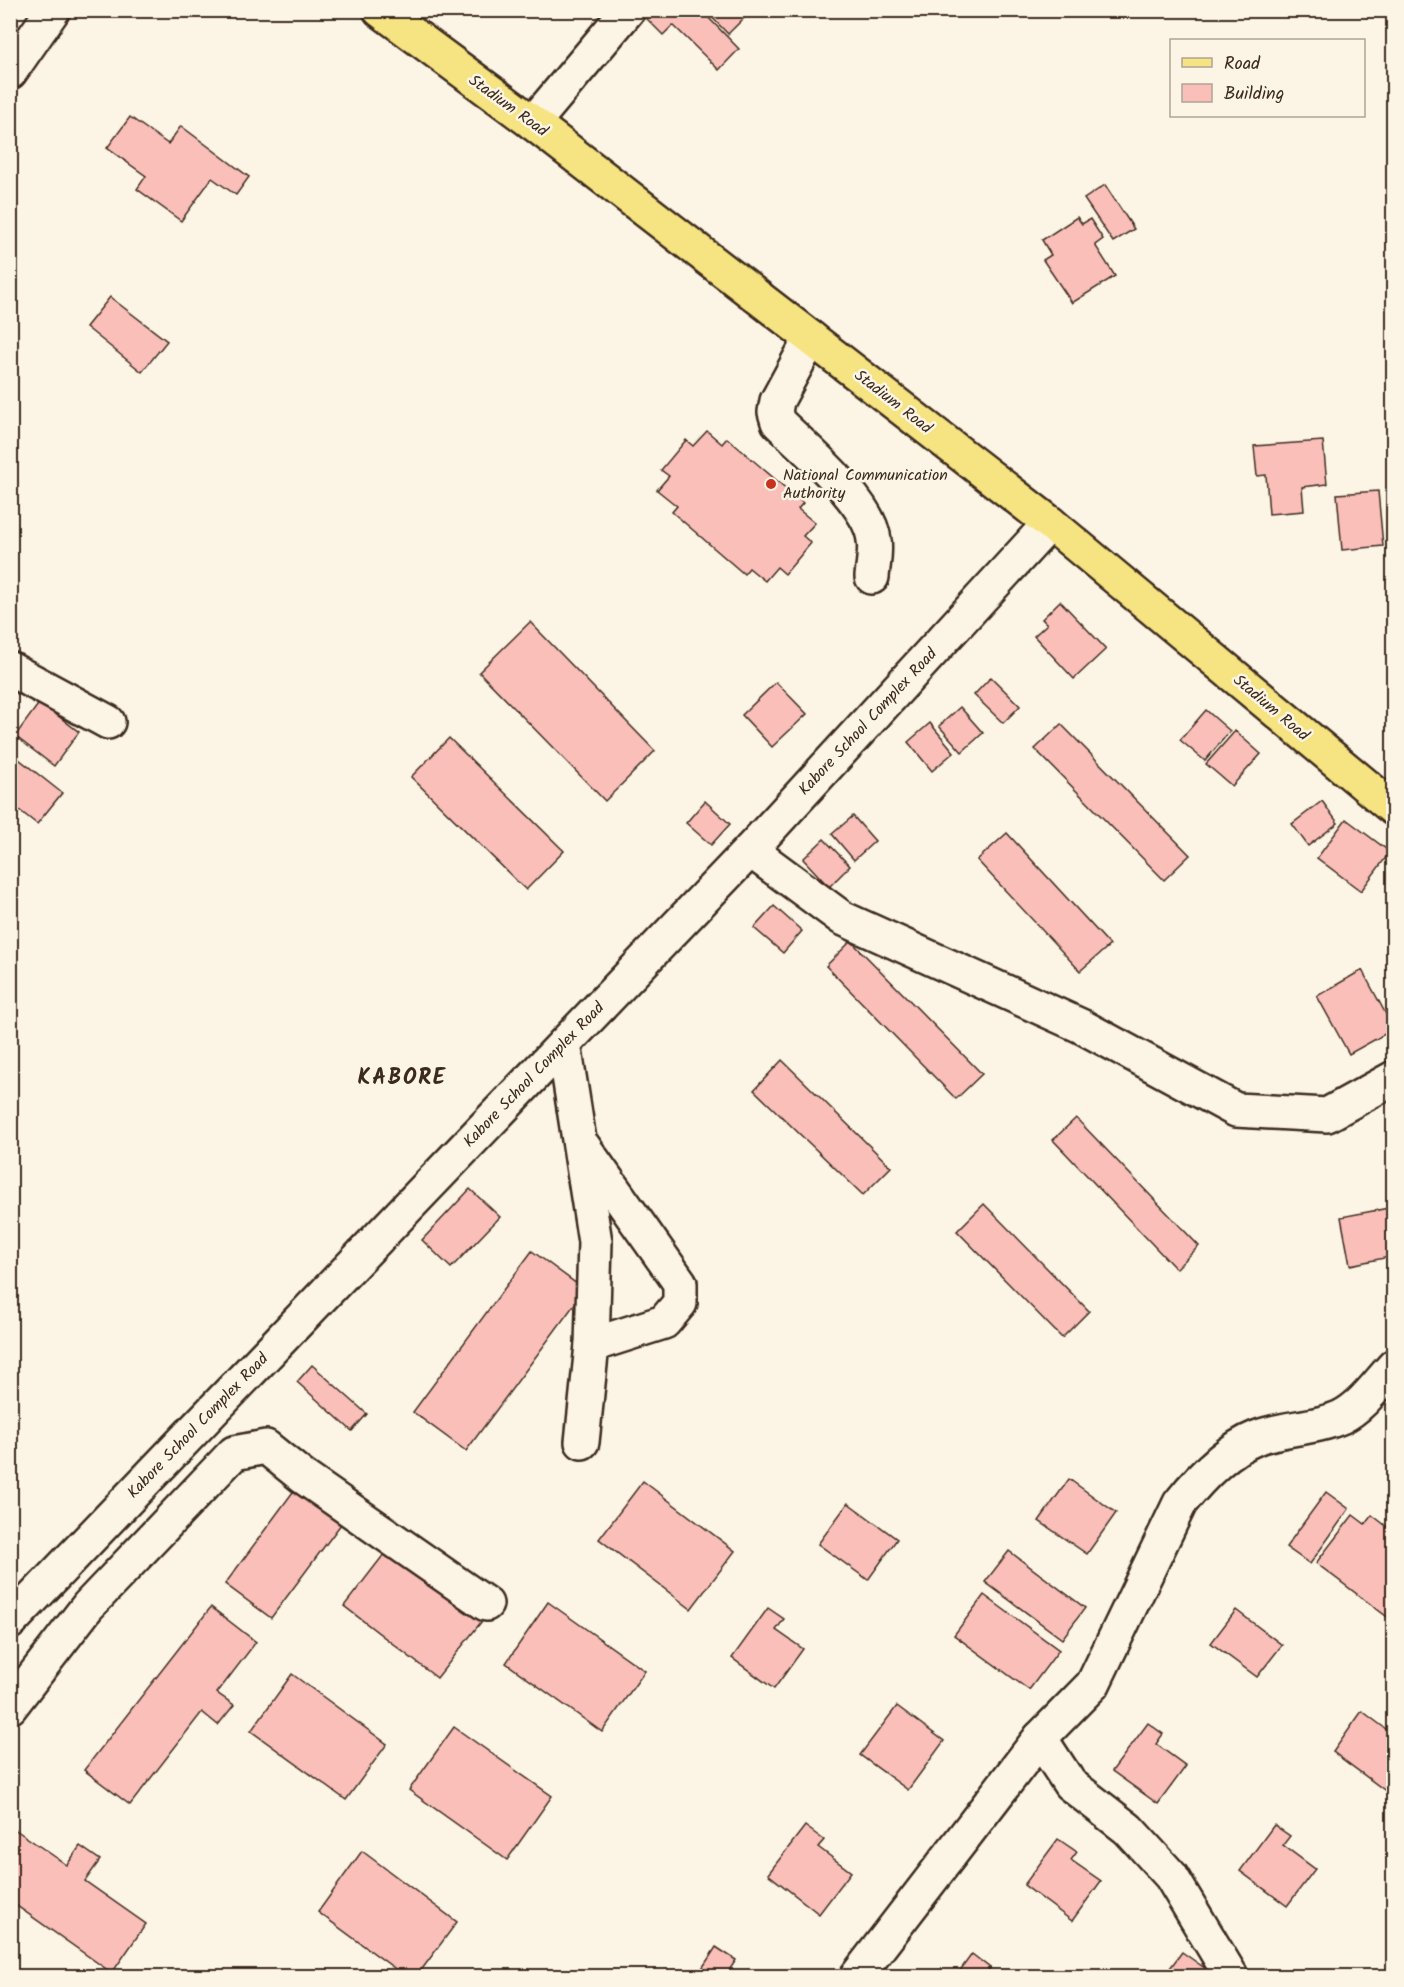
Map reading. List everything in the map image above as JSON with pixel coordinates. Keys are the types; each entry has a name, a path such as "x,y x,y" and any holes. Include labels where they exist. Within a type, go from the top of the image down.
{"main road":[{"name":"Stadium Road","path":"380,10 533,123 1050,523 1394,809"}],"street":[{"path":"10,72 53,10"},
{"path":"533,123 628,10"},
{"path":"811,339 777,401 774,412 778,422 844,487 861,507 874,538 872,577"},
{"name":"Kabore School Complex Road","path":"10,1622 750,850 1050,523"},
{"path":"10,669 108,722"},
{"path":"750,850 842,918 1081,1026 1236,1110 1328,1115 1394,1077"},
{"path":"564,1044 595,1242 592,1345 582,1442"},
{"path":"578,1140 680,1283 680,1303 664,1322 592,1345"},
{"path":"857,1977 1040,1738 1093,1684 1180,1503 1197,1482 1236,1448 1257,1437 1342,1416 1360,1404 1394,1365"},
{"path":"10,1707 88,1605 234,1453 266,1447 302,1476 486,1604"},
{"path":"1040,1738 1070,1784 1128,1829 1171,1876 1231,1977"}],"building":[{"path":"643,10 701,10 739,49 719,70 673,25 663,35 641,13"},
{"path":"705,10 752,10 728,34"},
{"path":"130,117 168,144 181,126 249,177 236,195 212,178 181,221 137,189 146,176 107,148"},
{"path":"1105,185 1134,229 1113,242 1084,199"},
{"path":"1077,217 1082,224 1090,219 1103,239 1095,245 1115,276 1072,303 1043,260 1051,255 1042,240"},
{"path":"110,297 167,341 142,372 86,327"},
{"path":"707,431 722,444 727,438 803,503 798,509 815,523 803,536 811,543 785,574 777,567 765,581 749,568 744,574 672,512 677,506 657,490 669,476 661,470 686,440 693,446"},
{"path":"1323,441 1327,484 1302,487 1304,511 1269,514 1266,475 1257,476 1254,446"},
{"path":"1378,491 1383,546 1342,550 1337,494"},
{"path":"1060,601 1106,649 1074,679 1034,636 1047,624 1042,619"},
{"path":"530,622 655,751 605,801 479,672"},
{"path":"991,677 1020,706 1003,723 974,695"},
{"path":"776,682 807,714 772,747 742,715"},
{"path":"40,702 79,732 54,766 15,736"},
{"path":"960,707 983,733 962,752 939,726"},
{"path":"1206,710 1230,731 1205,761 1180,740"},
{"path":"930,723 954,752 932,771 908,742"},
{"path":"1061,724 1190,855 1164,880 1035,749"},
{"path":"1235,731 1261,754 1232,786 1206,764"},
{"path":"449,738 564,851 526,890 411,777"},
{"path":"10,752 62,793 37,824 10,803"},
{"path":"705,801 730,824 711,845 686,823"},
{"path":"1322,801 1338,823 1308,846 1292,824"},
{"path":"853,816 875,841 854,860 832,834"},
{"path":"1346,819 1390,852 1361,891 1317,858"},
{"path":"1007,833 1110,945 1080,971 977,860"},
{"path":"824,839 850,866 829,887 803,859"},
{"path":"774,906 802,931 783,953 754,928"},
{"path":"851,941 982,1074 956,1099 826,966"},
{"path":"1362,970 1394,1029 1349,1054 1317,996"},
{"path":"782,1060 891,1167 863,1195 754,1090"},
{"path":"1076,1118 1199,1246 1176,1269 1053,1140"},
{"path":"470,1189 500,1217 451,1268 422,1240"},
{"path":"984,1204 1089,1311 1062,1338 957,1231"},
{"path":"1394,1207 1394,1256 1350,1265 1341,1217"},
{"path":"532,1251 585,1290 466,1451 413,1412"},
{"path":"312,1365 367,1414 352,1431 297,1382"},
{"path":"1069,1479 1116,1513 1087,1554 1039,1521"},
{"path":"301,1481 347,1516 271,1618 225,1584"},
{"path":"643,1481 735,1551 691,1609 599,1539"},
{"path":"1326,1492 1349,1509 1310,1564 1286,1547"},
{"path":"848,1503 897,1539 868,1580 818,1544"},
{"path":"1353,1515 1365,1524 1372,1515 1394,1532 1394,1622 1316,1563"},
{"path":"388,1549 482,1621 437,1678 344,1606"},
{"path":"1009,1551 1085,1608 1062,1639 985,1582"},
{"path":"984,1595 1059,1650 1029,1690 954,1635"},
{"path":"548,1602 645,1671 602,1732 506,1663"},
{"path":"211,1607 256,1642 217,1693 234,1705 218,1725 202,1712 130,1805 84,1770"},
{"path":"768,1608 784,1619 776,1630 803,1649 774,1689 732,1658"},
{"path":"1236,1610 1282,1645 1257,1677 1211,1643"},
{"path":"292,1674 387,1744 346,1800 251,1731"},
{"path":"897,1706 944,1741 908,1790 860,1755"},
{"path":"1362,1711 1394,1735 1394,1783 1387,1792 1333,1752"},
{"path":"1148,1723 1163,1734 1156,1744 1186,1766 1158,1804 1112,1771"},
{"path":"454,1727 552,1796 507,1860 409,1790"},
{"path":"1274,1825 1290,1836 1283,1845 1315,1869 1287,1906 1240,1871"},
{"path":"10,1826 67,1865 80,1846 100,1860 85,1881 146,1924 112,1973 10,1901"},
{"path":"805,1826 824,1840 818,1847 851,1872 819,1914 768,1874"},
{"path":"1058,1839 1077,1852 1071,1860 1101,1881 1072,1921 1024,1885"},
{"path":"362,1851 457,1922 417,1976 405,1976 318,1912"},
{"path":"716,1947 736,1960 728,1972 734,1976 697,1976"},
{"path":"1182,1952 1216,1976 1164,1976"},
{"path":"972,1954 990,1968 984,1976 956,1976"}],"place":[{"name":"National Communication Authority","path":"771,484"}],"district":[{"name":"KABORE","path":"402,1078"}]}
